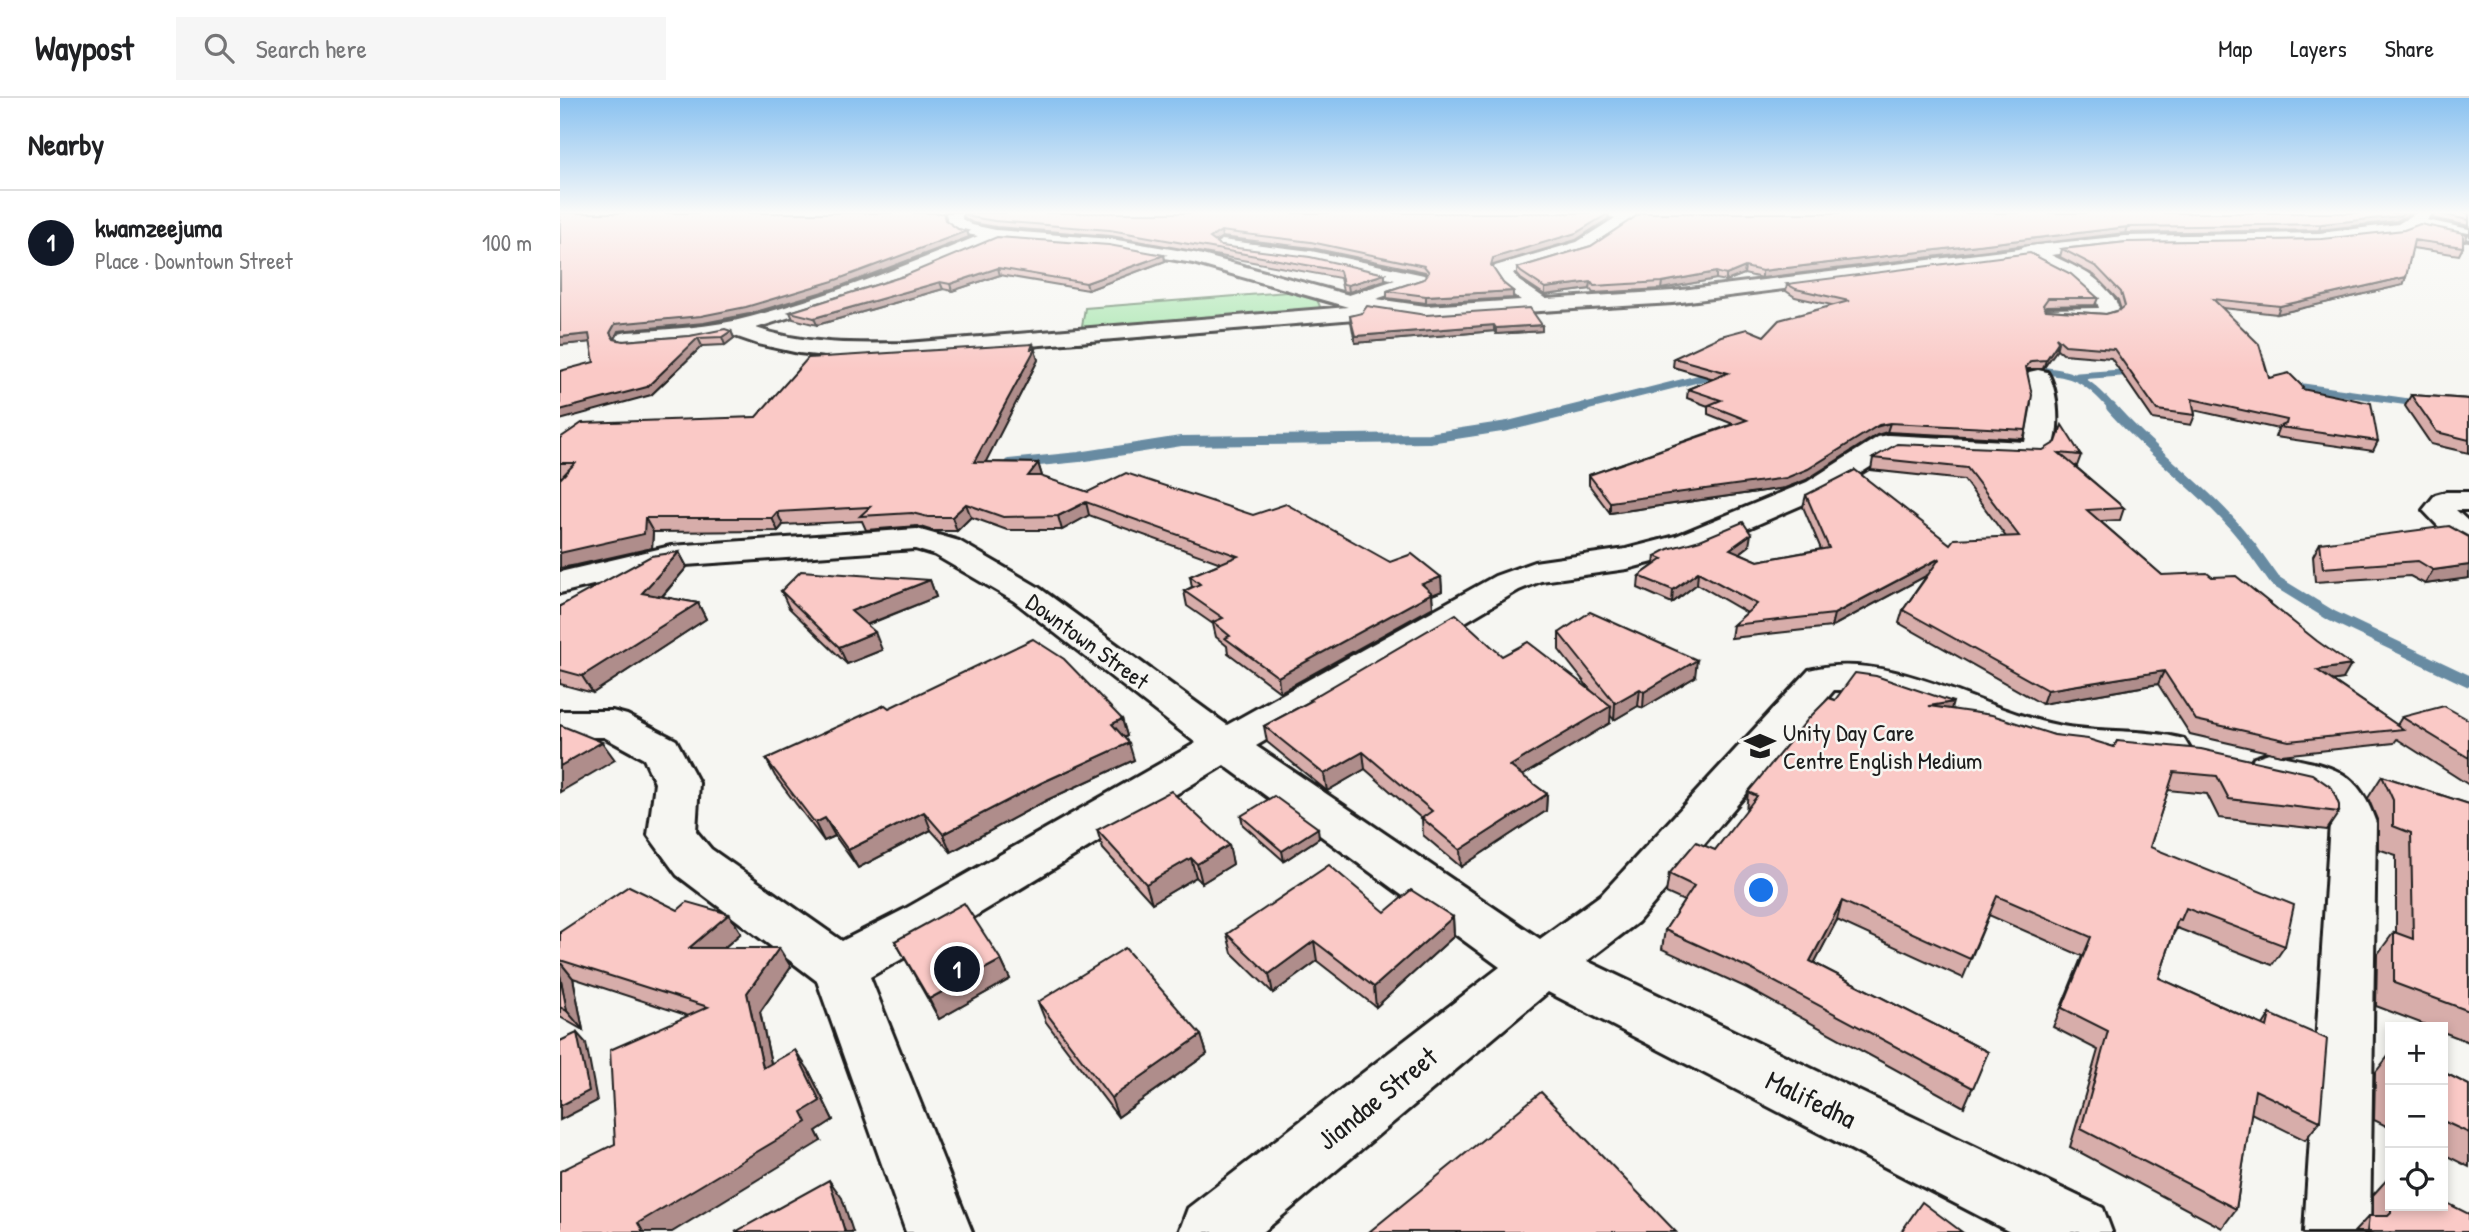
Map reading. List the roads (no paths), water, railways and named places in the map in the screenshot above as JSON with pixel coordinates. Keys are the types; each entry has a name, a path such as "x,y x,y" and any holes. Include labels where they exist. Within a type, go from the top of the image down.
{"street":[{"path":"627,339 734,328 922,266"},
{"path":"1223,266 1347,301 1406,310"},
{"path":"1347,301 1416,279 1356,266"},
{"path":"1516,266 1502,270 1511,285 1542,305"},
{"path":"734,328 767,340 795,345 871,349 1012,341 1406,310 1437,311 1674,298 1914,266"},
{"path":"2053,313 2110,312 2110,305 2099,291 2083,279 2056,266"},
{"path":"839,968 921,924 1507,583 1534,572 1627,559 1687,543 1817,488 1888,443 2035,451 2038,449 2045,406 2045,393 2038,377"},
{"path":"2469,501 2446,500 2438,510 2469,540"},
{"name":"Downtown Street","path":"560,583 671,556 917,539 947,548 1026,594 1226,745 1518,952 1544,966"},
{"name":"Jiandae Street","path":"1212,1232 1497,1000 1620,908 1823,678 1846,675 1879,680 2048,737 2219,757 2325,782 2346,800 2353,823 2337,1232"},
{"path":"560,724 612,724 661,750 677,783 672,835 694,862 839,968 939,1232"},
{"name":"Malifedha","path":"1544,966 2079,1232"}],"waterway":[{"path":"2020,367 2062,373 2081,380 2113,409"},
{"path":"2078,376 2135,372"},
{"path":"1578,409 1721,373"},
{"path":"2289,385 2423,404"},
{"path":"1009,464 1079,457 1181,441 1429,438 1508,426 1585,407"},
{"path":"2111,407 2219,509 2251,547"},
{"path":"2250,546 2275,581 2332,616 2469,681"}],"place":[{"name":"Unity Day Care Centre English Medium","path":"1760,746"},
{"name":"kwamzeejuma","path":"957,969"}]}
